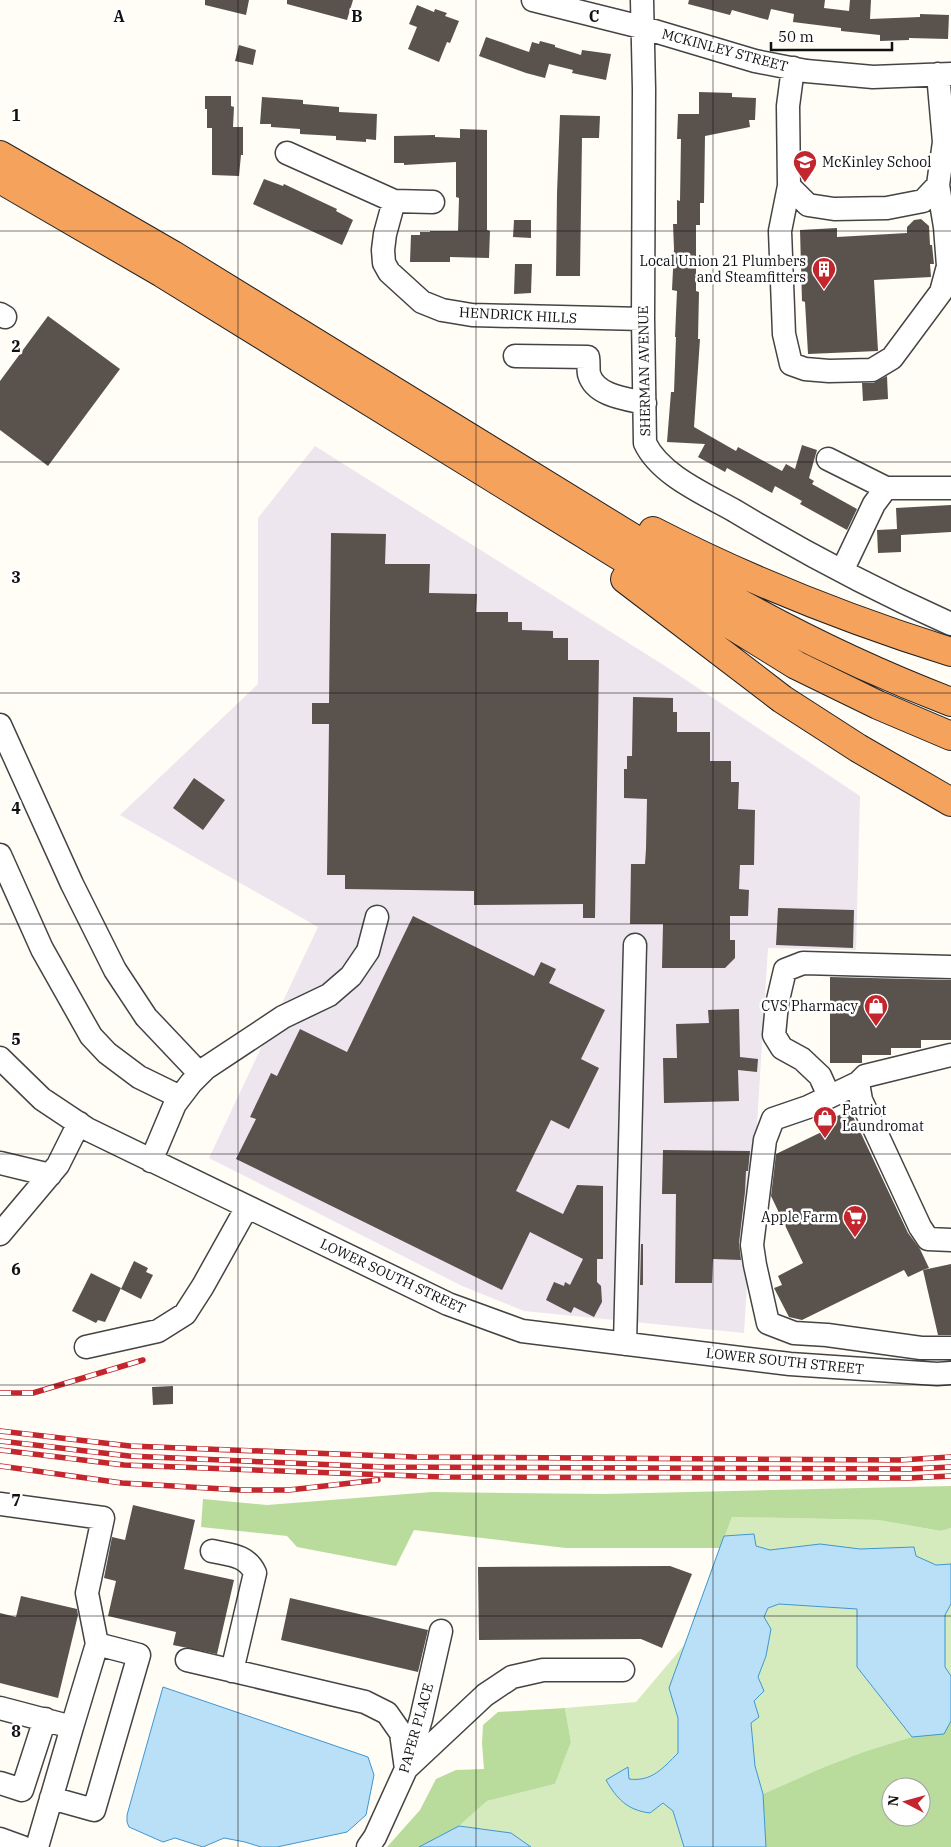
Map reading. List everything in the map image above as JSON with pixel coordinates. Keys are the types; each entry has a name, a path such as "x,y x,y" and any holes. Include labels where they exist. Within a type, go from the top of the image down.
{"highway":[{"path":"0,145 796,665 878,705 951,736"},
{"path":"0,154 98,210"},
{"path":"0,179 463,446 770,620 873,670 951,702"},
{"path":"0,191 162,273"},
{"path":"463,446 718,563 824,607 951,652"},
{"path":"463,446 654,600 782,699 858,748 951,802"}],"street":[{"name":"MCKINLEY STREET","path":"533,0 642,27 755,61 793,68 841,75 873,77 944,74"},
{"name":"SHERMAN AVENUE","path":"642,0 644,90 643,319 646,443 651,455 674,475 798,549 951,624"},
{"path":"793,68 788,106 789,186 780,230 784,334 791,364 805,369 829,371 872,370 892,358 941,292 948,266 945,227 938,185 944,142 944,74"},
{"path":"287,153 394,201 433,202"},
{"path":"789,186 808,204 834,209 887,208 923,201 938,185"},
{"name":"HENDRICK HILLS","path":"394,201 384,234 384,263 390,272 422,302 442,310 472,315 643,319"},
{"path":"516,356 588,358 590,375 599,388 610,395 645,403"},
{"path":"828,459 886,488 951,488"},
{"path":"842,571 874,504 886,488"},
{"path":"0,725 72,884 115,970 141,1011 200,1074"},
{"path":"0,855 42,949 92,1036 107,1053 139,1077 180,1097"},
{"path":"152,1161 175,1104 200,1074 206,1068 283,1017 328,995 350,976 368,951 377,917"},
{"path":"625,1344 635,945"},
{"path":"830,1096 820,1076 802,1059 782,1048 774,1035 777,1004 785,970 802,963 951,968"},
{"path":"951,1055 865,1076 858,1083 808,1107 773,1119 765,1140 752,1245 754,1265 768,1323 794,1333 827,1335 921,1348 951,1348"},
{"name":"LOWER SOUTH STREET","path":"0,1058 42,1099 79,1123 152,1161 457,1308 522,1331 790,1364 937,1374 951,1373"},
{"path":"858,1083 861,1100 920,1227 928,1239 951,1240"},
{"path":"0,1234 58,1165 79,1123"},
{"path":"0,1164 50,1176"},
{"path":"86,1347 158,1331 186,1314 248,1207"},
{"path":"0,1504 103,1518 87,1592 97,1644 37,1847"},
{"path":"212,1551 244,1559 251,1564 255,1573 232,1671"},
{"name":"PAPER PLACE","path":"368,1847 375,1837 406,1768 421,1719 441,1631"},
{"path":"51,1798 94,1810 139,1655 97,1644"},
{"path":"187,1660 365,1702 387,1713 401,1733 406,1768"},
{"path":"406,1768 485,1695 512,1677 543,1670 623,1670"},
{"path":"0,1708 72,1726"},
{"path":"0,1783 22,1790 44,1719"},
{"path":"0,1839 22,1847"}],"shaded area":[{"path":"315,446 662,664 860,796 856,950 768,948 744,1333 524,1311 462,1286 209,1158 318,927 120,815 258,684 258,518"}],"green space":[{"path":"951,1486 951,1528 941,1531 878,1520 732,1517 720,1548 566,1548 414,1530 396,1566 297,1547 287,1536 201,1527 203,1499 267,1505 432,1492 604,1494"},
{"path":"732,1517 878,1520 941,1531 951,1528 951,1564 936,1565 916,1556 913,1547 860,1549 820,1544 770,1550 756,1546 754,1534 724,1536"},
{"path":"779,1604 858,1609 857,1667 912,1737 817,1770 763,1794 755,1766 751,1722 759,1717 754,1701 764,1691 758,1677 766,1656 764,1617 768,1608"},
{"path":"951,1604 951,1676 945,1667 945,1615"},
{"path":"685,1644 669,1688 678,1718 678,1753 662,1769 651,1776 629,1779 628,1767 606,1780 650,1813 663,1803 673,1811 684,1847 531,1847 511,1833 459,1826 487,1801 555,1784 571,1742 565,1708 636,1702"},
{"path":"565,1708 571,1742 555,1784 487,1801 459,1826 419,1847 387,1847 420,1810 436,1779 456,1770 484,1769 483,1725 498,1712"},
{"path":"951,1721 951,1847 766,1847 763,1794 864,1752 912,1737 944,1733"}],"water":[{"path":"754,1534 756,1546 770,1550 820,1544 860,1549 914,1547 916,1556 936,1565 951,1564 951,1604 945,1615 945,1667 951,1676 951,1721 944,1734 912,1737 857,1667 857,1609 779,1604 768,1608 764,1617 771,1629 766,1656 758,1677 764,1691 754,1701 759,1717 751,1723 755,1766 763,1794 766,1847 684,1847 673,1811 663,1803 650,1813 635,1809 614,1793 606,1780 628,1767 629,1779 651,1776 662,1769 678,1753 678,1718 669,1688 724,1536"},
{"path":"163,1687 368,1757 374,1775 366,1815 347,1832 277,1847 261,1847 224,1838 203,1847 175,1838 163,1842 129,1827 127,1815"},
{"path":"459,1826 511,1833 531,1847 419,1847"}],"building":[{"path":"205,0 249,0 246,15 205,5"},
{"path":"287,0 353,0 347,20 287,4"},
{"path":"689,0 825,0 824,8 849,11 850,0 871,0 870,19 920,17 920,14 949,15 948,39 909,38 909,40 880,41 880,35 841,31 841,28 793,22 794,14 771,9 768,20 732,10 730,15 688,4"},
{"path":"417,5 434,12 435,9 447,13 445,16 459,21 450,43 447,42 439,62 408,49 417,27 409,24"},
{"path":"486,37 529,52 532,42 539,44 540,41 581,55 582,50 611,54 606,80 572,73 573,70 549,64 545,78 526,73 479,56"},
{"path":"239,45 256,50 253,65 235,61"},
{"path":"699,92 732,93 732,97 756,98 755,120 749,120 750,127 705,136 704,203 700,203 700,225 696,225 696,291 699,292 698,339 700,339 694,427 736,451 738,447 782,471 786,464 795,469 802,445 817,450 809,478 814,481 812,484 857,509 847,530 800,504 802,501 775,486 772,493 727,468 725,472 698,457 705,444 667,442 671,392 674,392 676,337 677,291 672,290 673,224 677,224 677,200 680,201 681,139 677,139 678,114 699,114"},
{"path":"205,96 231,96 231,106 234,107 233,127 243,127 243,155 241,155 239,176 212,175 212,128 207,128"},
{"path":"262,97 303,100 303,104 339,107 339,112 377,114 376,140 366,139 366,142 336,140 336,136 300,134 300,129 271,127 271,124 260,124"},
{"path":"560,115 600,116 599,138 582,138 580,276 556,276"},
{"path":"460,129 487,130 487,230 490,231 489,258 450,257 450,262 410,262 411,235 420,235 420,232 430,231 458,231 459,198 456,197 456,162 404,165 404,163 394,163 394,136 435,135 435,137 460,138"},
{"path":"264,179 283,186 284,184 337,209 336,211 353,220 342,245 253,204"},
{"name":"Local Union 21 Plumbers and Steamfitters","path":"921,219 929,226 934,264 930,264 931,277 874,280 878,351 808,354 805,302 802,301 800,230 837,228 837,237 907,233 907,227 914,220"},
{"path":"514,220 531,220 531,238 513,237"},
{"path":"515,264 532,264 531,293 514,294"},
{"path":"48,316 120,369 48,466 0,430 0,381"},
{"path":"887,376 888,399 863,401 862,383 873,383"},
{"path":"951,505 951,532 901,535 901,552 878,553 877,530 897,529 896,508"},
{"path":"331,533 386,534 385,564 430,564 429,593 477,594 476,612 508,612 508,622 522,622 522,630 553,631 553,638 568,638 568,660 599,660 595,918 583,918 583,904 474,905 474,891 345,889 345,875 327,875 329,724 312,724 312,703 329,703"},
{"path":"633,697 673,698 673,712 677,712 677,732 710,732 710,761 731,761 731,782 739,782 738,809 755,810 754,865 740,865 739,889 749,890 748,916 730,916 730,940 735,940 735,958 725,968 662,968 663,924 630,924 631,864 645,864 647,799 624,798 624,769 627,769 627,756 632,756"},
{"path":"194,778 225,800 203,830 173,808"},
{"path":"778,908 854,910 853,948 776,945"},
{"path":"413,916 534,976 541,962 556,969 549,983 605,1010 581,1059 599,1068 569,1129 551,1120 516,1191 563,1214 577,1185 603,1186 603,1259 597,1259 597,1282 601,1286 602,1302 594,1317 574,1307 571,1313 546,1300 554,1282 564,1286 565,1282 570,1285 583,1259 530,1232 502,1290 236,1159 256,1119 250,1117 271,1073 277,1076 300,1029 347,1052"},
{"path":"830,977 951,980 951,1040 921,1040 921,1048 891,1048 891,1055 862,1055 862,1063 830,1063"},
{"path":"739,1009 740,1057 758,1059 757,1072 738,1070 739,1101 664,1103 663,1058 677,1058 676,1024 709,1023 708,1010"},
{"path":"850,1110 908,1233 920,1249 929,1268 908,1277 904,1270 802,1320 789,1317 774,1288 782,1285 778,1276 803,1263 771,1196 776,1154 834,1126 831,1119"},
{"path":"663,1150 750,1151 748,1171 746,1171 739,1243 741,1260 713,1259 712,1283 675,1283 676,1194 662,1194"},
{"path":"641,1244 643,1244 643,1285 640,1285"},
{"path":"134,1261 148,1268 146,1272 153,1275 141,1299 121,1289"},
{"path":"951,1264 951,1335 938,1335 923,1270"},
{"path":"91,1273 121,1288 105,1322 98,1320 96,1323 72,1311"},
{"path":"173,1386 173,1404 153,1405 152,1387"},
{"path":"133,1505 195,1520 184,1569 234,1580 217,1654 173,1645 176,1632 108,1616 116,1581 104,1578 112,1537 125,1540"},
{"path":"670,1566 692,1574 662,1648 641,1639 479,1640 478,1567"},
{"path":"21,1596 77,1609 78,1615 58,1698 0,1683 0,1613 16,1617"},
{"path":"290,1598 428,1630 418,1672 281,1640"}],"railway":[{"path":"0,1393 33,1393 143,1360"},
{"path":"0,1431 130,1446 414,1457 900,1460 951,1457"},
{"path":"0,1441 129,1456 384,1467 911,1469 951,1467"},
{"path":"0,1450 124,1465 443,1477 909,1478 951,1476"},
{"path":"0,1466 122,1483 241,1490 289,1490 378,1480"}],"place":[{"name":"McKinley School","path":"805,183"},
{"name":"Local Union 21 Plumbers and Steamfitters","path":"824,290"},
{"name":"CVS Pharmacy","path":"876,1027"},
{"name":"Patriot Laundromat","path":"825,1139"},
{"name":"Apple Farm","path":"855,1238"}]}
